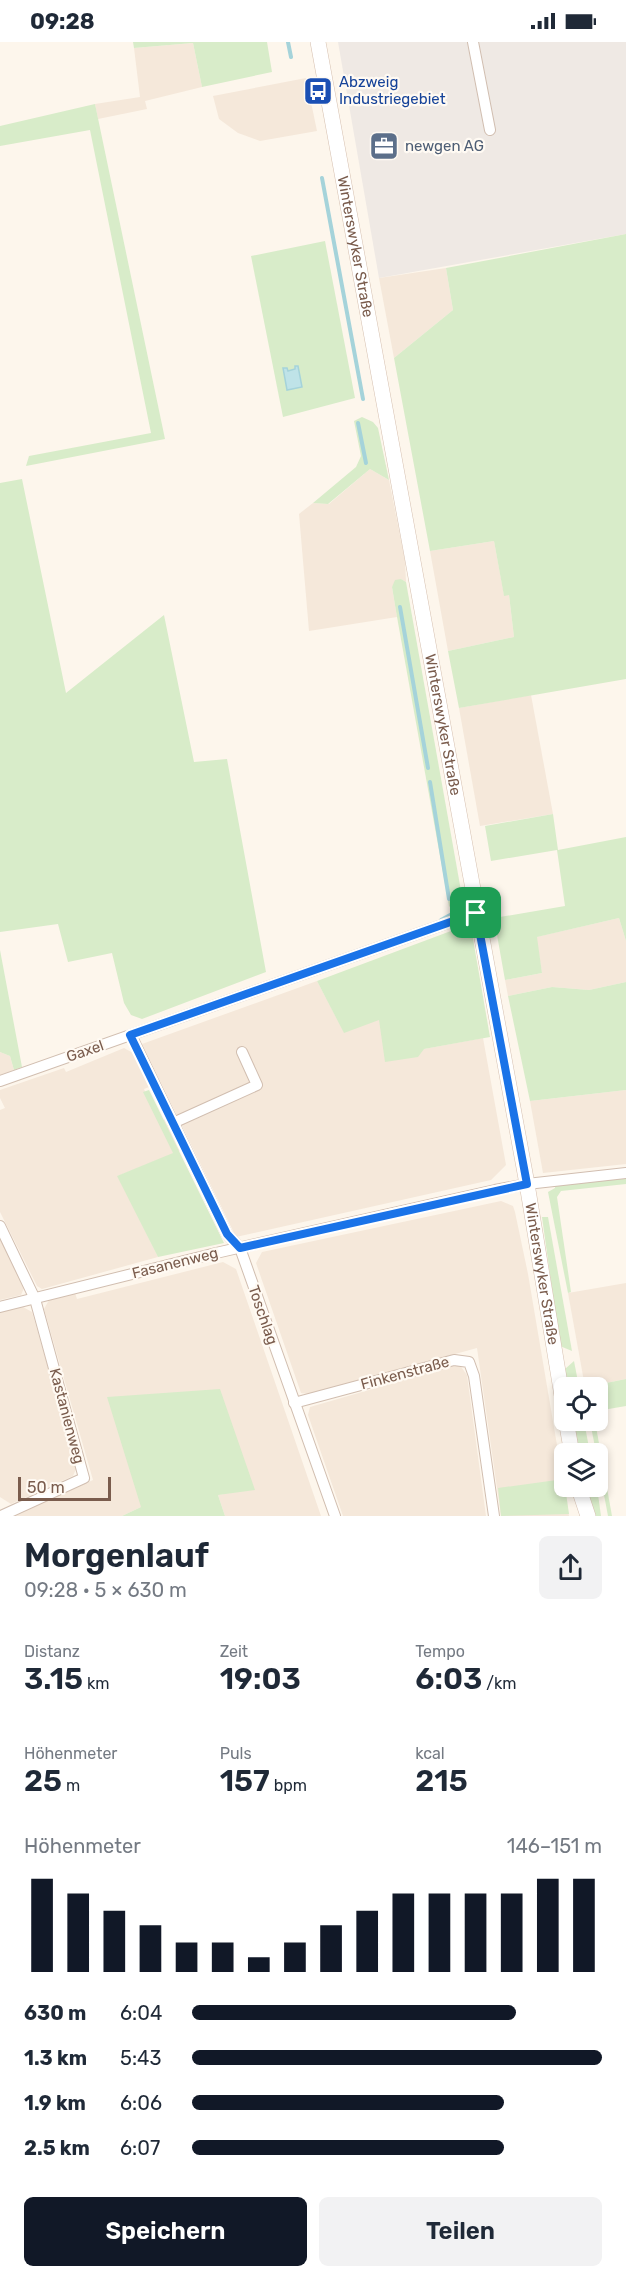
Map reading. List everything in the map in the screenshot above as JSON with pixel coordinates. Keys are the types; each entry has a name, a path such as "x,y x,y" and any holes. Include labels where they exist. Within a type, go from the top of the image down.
{"street":[{"name":"Winterswyker Straße","path":"318,42 527,1184 559,1377"},
{"path":"473,42 490,130"},
{"name":"Gaxel","path":"0,1081 476,913"},
{"name":"Toschlag","path":"130,1035 227,1234 240,1248 335,1516"},
{"path":"173,1123 257,1085 242,1052"},
{"name":"Fasanenweg","path":"0,1307 240,1248 527,1184 626,1173"},
{"path":"0,1226 35,1299"},
{"name":"Kastanienweg","path":"0,1516 84,1478 35,1299"},
{"name":"Finkenstraße","path":"294,1403 453,1360 462,1359 469,1362 474,1376 494,1516"},
{"path":"579,1497 581,1516"},
{"path":"582,1497 588,1516"}],"shaded area":[{"path":"338,42 626,42 626,234 379,278"},
{"path":"193,43 202,87 145,101 147,109 98,119 95,104 140,97 134,48"},
{"path":"306,78 317,131 260,141 238,133 219,119 213,96"},
{"path":"446,268 453,310 394,358 379,278"},
{"path":"370,469 389,480 405,561 406,582 401,579 392,587 397,617 309,631 299,514 313,503 329,504"},
{"path":"494,541 504,595 509,595 514,637 448,651 430,551"},
{"path":"531,695 553,814 480,826 459,708"},
{"path":"619,918 626,941 626,982 589,990 552,987 508,996 505,980 542,973 536,937"},
{"path":"317,981 344,1032 379,1019 424,1049 483,1038 506,1165 491,1180 236,1237 142,1044"},
{"path":"124,1048 133,1053 149,1087 144,1089 159,1121 165,1119 180,1151 118,1176 158,1257 42,1289 37,1286 0,1212 0,1110 5,1108 0,1098 0,1090 64,1068 66,1072"},
{"path":"0,1052 10,1056 14,1070 0,1075"},
{"path":"626,1090 626,1164 543,1173 530,1101"},
{"path":"501,1201 513,1206 528,1274 557,1443 554,1443 554,1497 566,1497 569,1516 501,1516 477,1348 309,1394 301,1393 256,1263 262,1252"},
{"path":"0,1239 24,1288 21,1295 0,1300"},
{"path":"223,1262 236,1269 321,1516 225,1516 218,1495 255,1489 141,1507 122,1516 14,1516 93,1480 44,1309 49,1300 75,1293 77,1299"},
{"path":"626,1283 626,1379 608,1383 608,1377 583,1377 568,1293"},
{"path":"23,1307 32,1312 77,1467 73,1476 11,1504 0,1497 0,1312"},
{"path":"459,1364 467,1375 486,1516 343,1516 308,1415 310,1407"}],"green space":[{"path":"133,42 267,42 272,72 202,87 193,43 134,48"},
{"path":"95,104 165,439 26,466 29,456 151,433 90,130 0,146 0,126"},
{"path":"626,234 626,679 459,708 448,651 514,637 509,595 504,596 494,541 430,551 394,358 453,310 446,268"},
{"path":"325,241 355,398 283,417 251,256"},
{"path":"362,417 373,422 378,428 389,480 370,469 328,504 313,503 356,467 361,456 354,421"},
{"path":"22,479 66,693 164,615 194,762 227,759 266,972 142,1019 131,1015 124,1003 112,953 68,962 58,924 0,932 0,483"},
{"path":"401,579 406,582 463,902 459,908 452,909 449,906 397,617 392,587 395,580"},
{"path":"553,814 558,850 626,837 626,941 619,918 537,937 542,973 505,980 494,918 565,906 557,850 491,861 485,826"},
{"path":"467,925 472,933 490,1037 424,1049 418,1057 385,1062 379,1020 344,1033 317,981"},
{"path":"0,950 22,1067 14,1070 10,1056 0,1052"},
{"path":"626,982 626,1090 530,1101 508,996 552,987 589,990"},
{"path":"149,1090 224,1243 158,1257 117,1176 173,1153 143,1092"},
{"path":"626,1176 626,1184 561,1191 557,1197 571,1292 568,1293 548,1192 555,1188 555,1183"},
{"path":"542,1217 548,1217 572,1351 560,1346"},
{"path":"574,1361 577,1377 566,1377 565,1369"},
{"path":"626,1379 626,1406 608,1409 608,1383"},
{"path":"220,1389 255,1490 218,1495 225,1516 122,1516 141,1507 107,1397"},
{"path":"575,1431 586,1431 588,1443 577,1443"},
{"path":"592,1431 597,1431 599,1443 594,1443"},
{"path":"554,1480 554,1497 567,1497 569,1514 501,1516 498,1488"},
{"path":"608,1494 612,1516 608,1516 604,1497 608,1497"},
{"path":"587,1497 598,1497 601,1516 591,1516"}],"water":[{"path":"295,366 298,366 302,387 287,390 283,368 287,368 288,371 295,369"}],"waterway":[{"path":"288,42 291,57"},
{"path":"322,178 363,399"},
{"path":"358,423 366,463"},
{"path":"400,607 428,768"},
{"path":"430,782 449,899"},
{"path":"441,920 452,914"}],"place":[{"name":"Abzweig Industriegebiet","path":"318,91"},
{"name":"newgen AG","path":"384,146"}],"route":[{"path":"476,913 527,1184 240,1248 227,1234 130,1035 476,913"}]}
